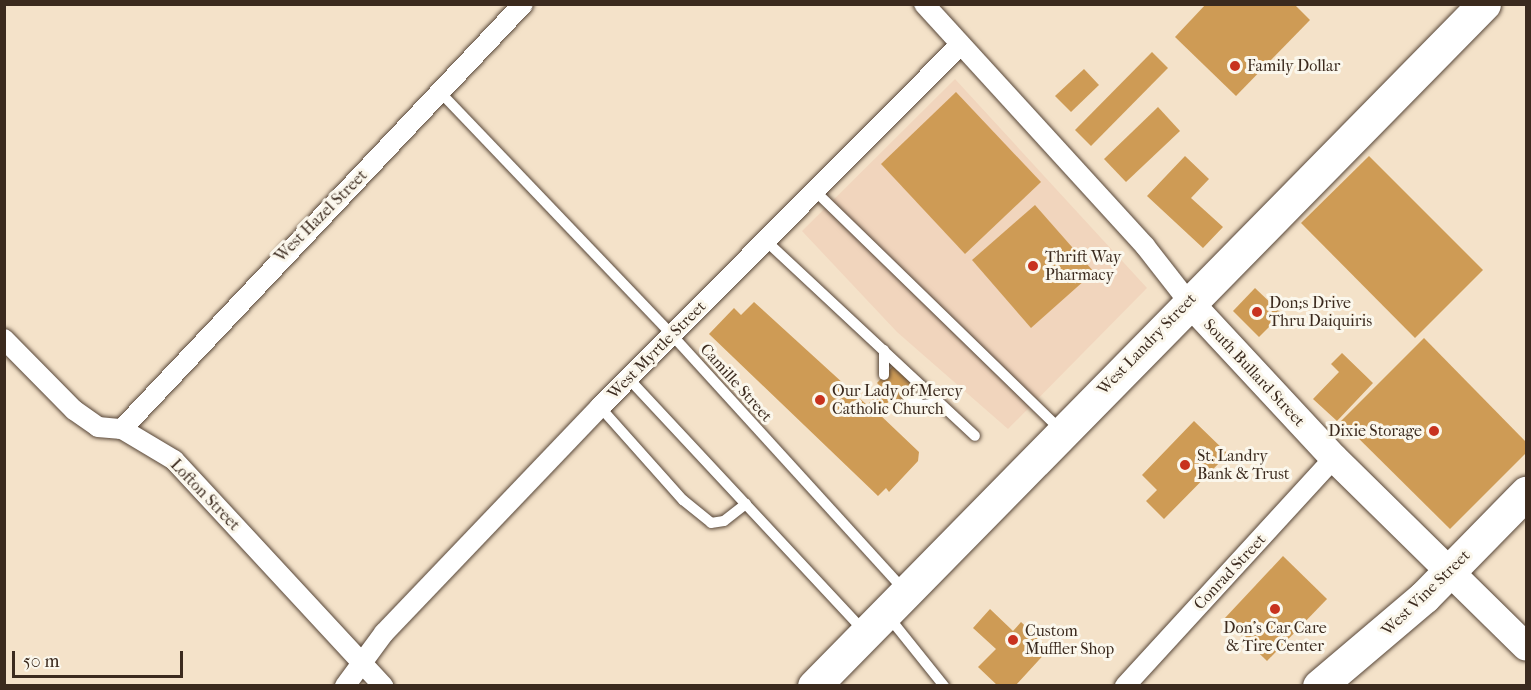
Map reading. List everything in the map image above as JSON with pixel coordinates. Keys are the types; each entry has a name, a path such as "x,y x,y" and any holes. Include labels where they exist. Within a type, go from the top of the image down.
{"highway":[{"name":"West Landry Street","path":"814,686 1188,301 1484,4"},
{"name":"West Vine Street","path":"1319,686 1450,571 1527,493"}],"main road":[{"name":"South Bullard Street","path":"1188,301 1334,458 1527,647"}],"street":[{"name":"West Hazel Street","path":"122,429 523,4"},
{"name":"South Bullard Street","path":"924,4 1188,301"},
{"name":"West Myrtle Street","path":"345,686 384,633 600,407 960,45"},
{"name":"Lofton Street","path":"4,339 74,410 98,427 122,429 174,460 383,686"},
{"name":"Conrad Street","path":"1125,686 1334,458"}],"lane":[{"name":"Camille Street","path":"440,92 673,336 944,686"},
{"path":"814,190 1063,431"},
{"path":"765,240 975,436"},
{"path":"884,350 884,375"},
{"path":"629,379 746,504 886,613"},
{"path":"908,396 922,405 939,403"},
{"path":"600,407 683,500 711,523 724,521 746,504"}],"shaded area":[{"path":"955,79 1147,288 1008,429 897,332 802,231"}],"building":[{"name":"Family Dollar","path":"1206,4 1294,4 1310,20 1236,96 1175,37"},
{"path":"1152,52 1168,68 1091,146 1075,130"},
{"path":"1084,69 1099,85 1071,112 1055,96"},
{"path":"956,92 1041,182 965,254 881,164"},
{"path":"1158,107 1180,131 1126,182 1104,159"},
{"path":"1185,156 1209,179 1191,198 1223,227 1203,248 1147,196"},
{"path":"1369,156 1483,270 1415,338 1301,223"},
{"name":"Thrift Way Pharmacy","path":"1035,205 1094,272 1031,328 972,260"},
{"name":"Don;s Drive Thru Daiquiris","path":"1255,288 1282,314 1259,337 1233,311"},
{"name":"Our Lady of Mercy Catholic Church","path":"754,302 867,405 883,389 877,383 893,366 916,388 901,404 893,397 878,413 919,452 918,461 889,492 886,488 878,496 709,334 734,308 741,315"},
{"name":"Dixie Storage","path":"1424,338 1526,442 1526,453 1450,529 1341,421"},
{"path":"1342,353 1373,383 1337,421 1313,399 1339,372 1331,364"},
{"name":"St. Landry Bank & Trust","path":"1194,421 1228,454 1164,519 1146,501 1157,490 1142,475"},
{"name":"Don's Car Care & Tire Center","path":"1283,556 1327,599 1267,661 1224,619"},
{"name":"Custom Muffler Shop","path":"990,609 1013,631 1021,622 1049,649 1015,686 998,686 978,667 996,649 973,628"}],"place":[{"name":"Family Dollar","path":"1235,66"},
{"name":"Thrift Way Pharmacy","path":"1033,266"},
{"name":"Don;s Drive Thru Daiquiris","path":"1257,312"},
{"name":"Our Lady of Mercy Catholic Church","path":"820,400"},
{"name":"Dixie Storage","path":"1434,431"},
{"name":"St. Landry Bank & Trust","path":"1185,465"},
{"name":"Don's Car Care & Tire Center","path":"1275,609"},
{"name":"Custom Muffler Shop","path":"1013,640"}]}
